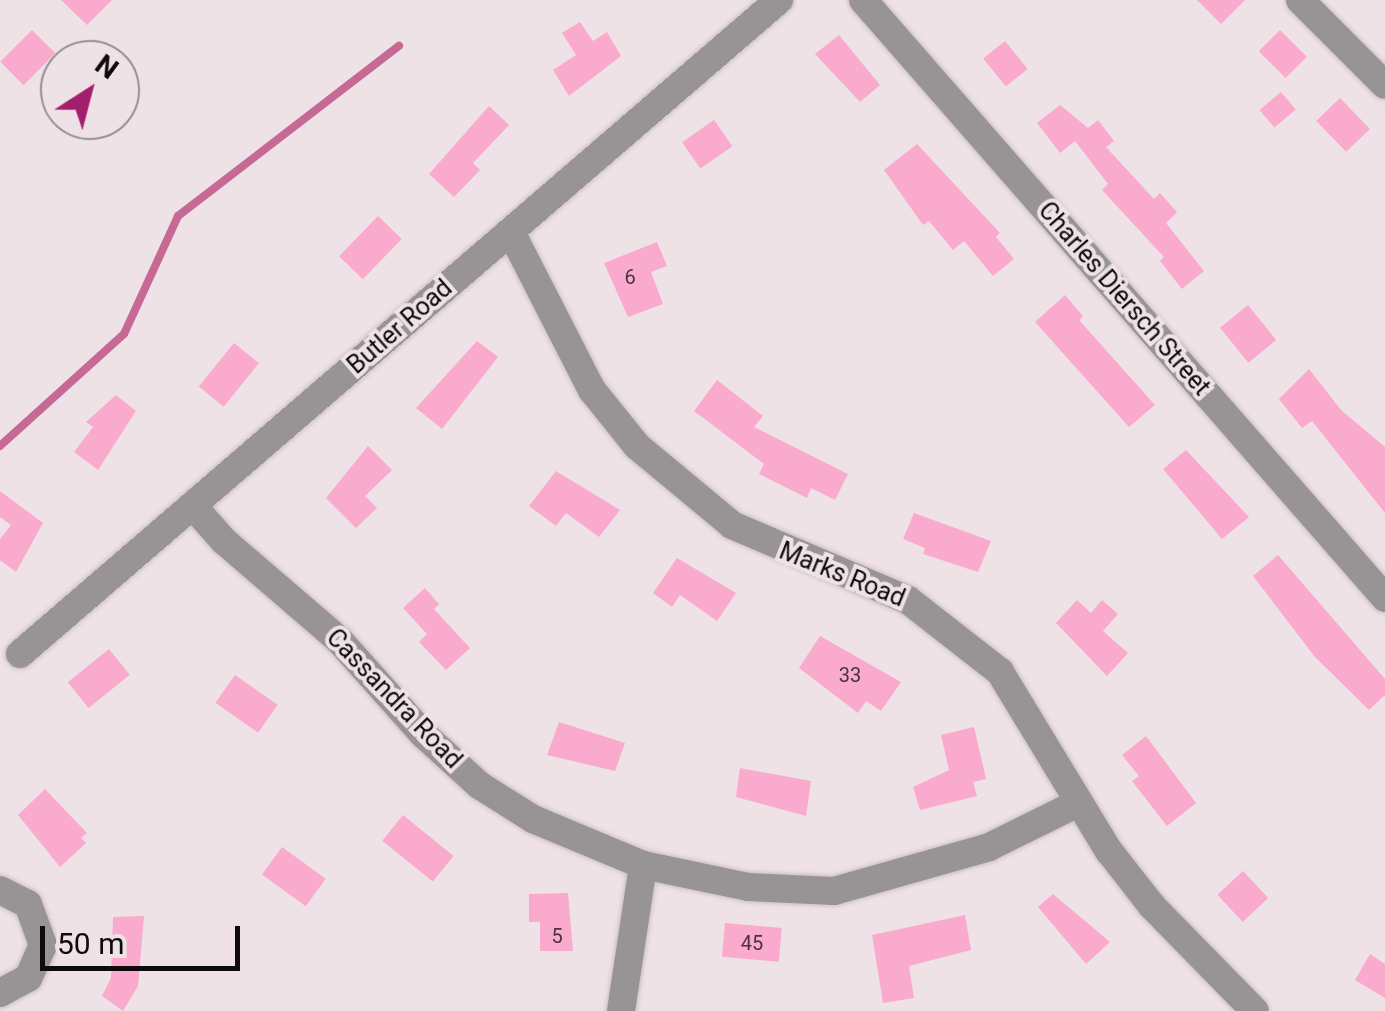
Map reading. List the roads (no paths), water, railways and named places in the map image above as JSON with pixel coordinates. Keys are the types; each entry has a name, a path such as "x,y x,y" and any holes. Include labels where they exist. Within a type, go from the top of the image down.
{"street":[{"name":"Butler Road","path":"20,654 779,0"},
{"name":"Charles Diersch Street","path":"863,0 1385,598"},
{"path":"1300,0 1385,85"},
{"name":"Marks Road","path":"510,232 592,390 637,446 732,525 908,600 954,631 1000,672 1078,803 1152,906 1255,1011"},
{"name":"Cassandra Road","path":"194,506 224,541 338,640 423,734 479,785 534,818 643,865 748,887 834,891 990,848 1078,803"},
{"path":"621,1011 643,865"},
{"path":"0,890 28,904 43,945 28,978 0,992"}],"waterway":[{"path":"0,446 124,334 178,216 399,46"}]}
